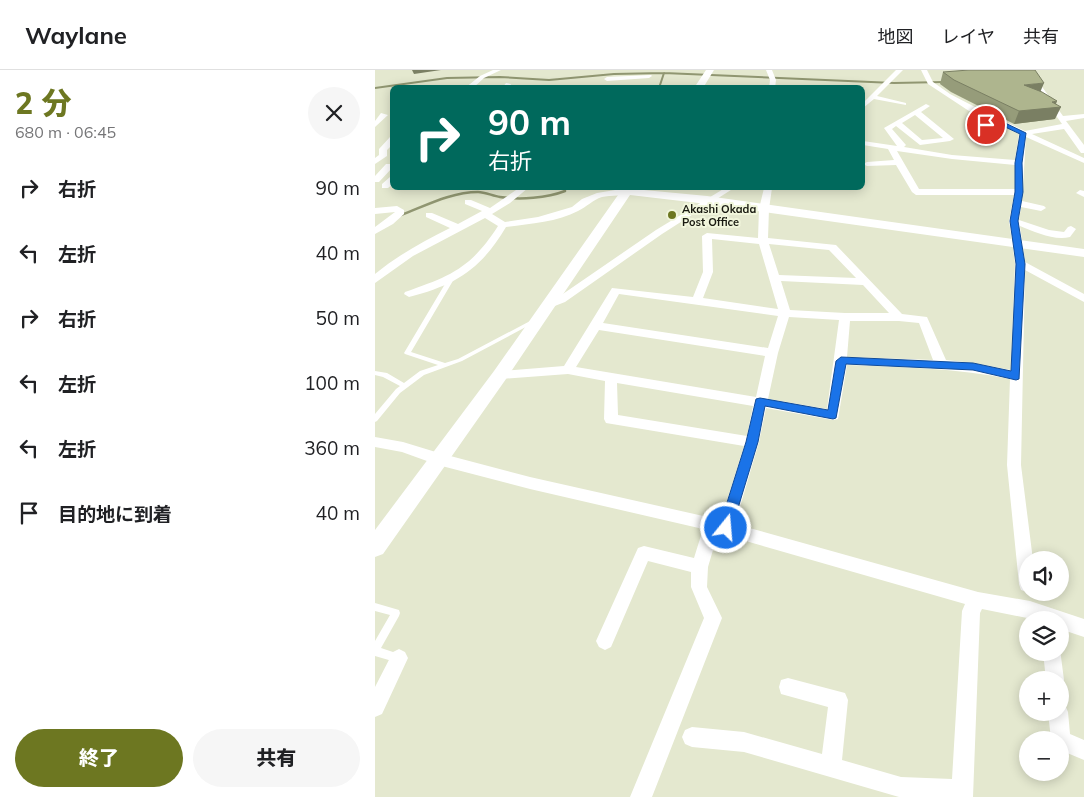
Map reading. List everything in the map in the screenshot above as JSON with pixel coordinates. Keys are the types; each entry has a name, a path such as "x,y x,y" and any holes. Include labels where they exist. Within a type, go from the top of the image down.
{"street":[{"path":"472,85 481,77 498,70"},
{"path":"606,70 607,85"},
{"path":"700,85 710,70"},
{"path":"769,70 773,80 772,85"},
{"path":"865,104 901,70"},
{"path":"924,70 927,80 932,85 1003,124 1084,161"},
{"path":"1027,70 1084,150"},
{"path":"607,79 649,76"},
{"path":"874,94 904,104"},
{"path":"895,149 902,145 888,128 925,106"},
{"path":"897,123 920,143 950,139 916,112"},
{"path":"377,126 384,115"},
{"path":"1061,119 1084,116"},
{"path":"976,132 969,127 1003,124"},
{"path":"1023,133 1066,126"},
{"path":"1023,133 1033,147 1019,163 1019,192 1014,221 1021,264 1014,466 1023,551"},
{"path":"383,156 383,149 390,142"},
{"path":"865,143 920,153 1019,163"},
{"path":"920,143 920,153"},
{"path":"895,149 916,192 1019,192"},
{"path":"375,163 383,156 390,156"},
{"path":"867,164 900,162"},
{"path":"375,163 390,166"},
{"path":"377,180 390,167"},
{"path":"385,186 390,182"},
{"path":"375,280 380,269 404,258 487,212 521,190"},
{"path":"469,202 487,212 503,225 539,220 575,209 585,201 624,190"},
{"path":"375,547 499,375 627,190"},
{"path":"635,190 1084,253"},
{"path":"547,306 561,300 707,200 726,190"},
{"path":"641,797 713,618 699,587 700,567 719,527 752,442 772,353 785,313 763,241 764,209 768,190"},
{"path":"1017,203 1041,208"},
{"path":"375,211 397,208 401,212 390,222 375,231"},
{"path":"429,215 458,228"},
{"path":"1014,221 1048,233 1063,236 1067,235 1071,230"},
{"path":"409,294 451,280 473,266 490,249 503,225"},
{"path":"697,300 708,272 707,236 832,247 863,282 899,317"},
{"path":"1021,264 1084,299"},
{"path":"775,278 863,282"},
{"path":"567,370 596,326 615,290 785,313 845,317 899,317 923,320 941,364"},
{"path":"499,375 567,370 833,415 845,317"},
{"path":"596,326 772,353"},
{"path":"841,361 941,364 973,367 1016,376"},
{"path":"611,377 611,419 752,442"},
{"path":"375,442 403,447 438,459 719,527 978,600 1019,601"},
{"path":"605,641 644,553 700,567"},
{"path":"691,737 743,742 901,787 962,794 971,611 978,600"},
{"path":"1029,601 1043,611"},
{"path":"1069,624 1084,628"},
{"path":"375,706 399,658"},
{"path":"788,687 838,700 831,767"},
{"path":"1059,721 1061,740 1084,750"}],"lane":[{"path":"445,365 407,352 451,280"},
{"path":"375,419 398,391 422,373 460,360 537,320"},
{"path":"375,374 385,375 405,386"},
{"path":"375,607 396,613 375,650 399,658"}],"building":[{"path":"1035,70 1044,83 1024,85 1042,92 1057,101 1052,102 1061,107 1019,111 954,80 943,72"}],"waterway":[{"path":"397,85 447,78 500,77 549,80 614,74 664,73"},
{"path":"660,85 664,73"},
{"path":"664,73 894,83 944,82"},
{"path":"375,88 390,86"},
{"path":"401,215 458,194 481,192 500,197 525,198 542,197 565,190"}],"place":[{"name":"Akashi Okada Post Office","path":"672,215"}],"route":[{"path":"726,528 752,442 760,402 833,415 841,361 941,364 973,367 1016,376 1021,264 1014,221 1019,192 1019,163 1023,133 1003,124 986,125"}]}
